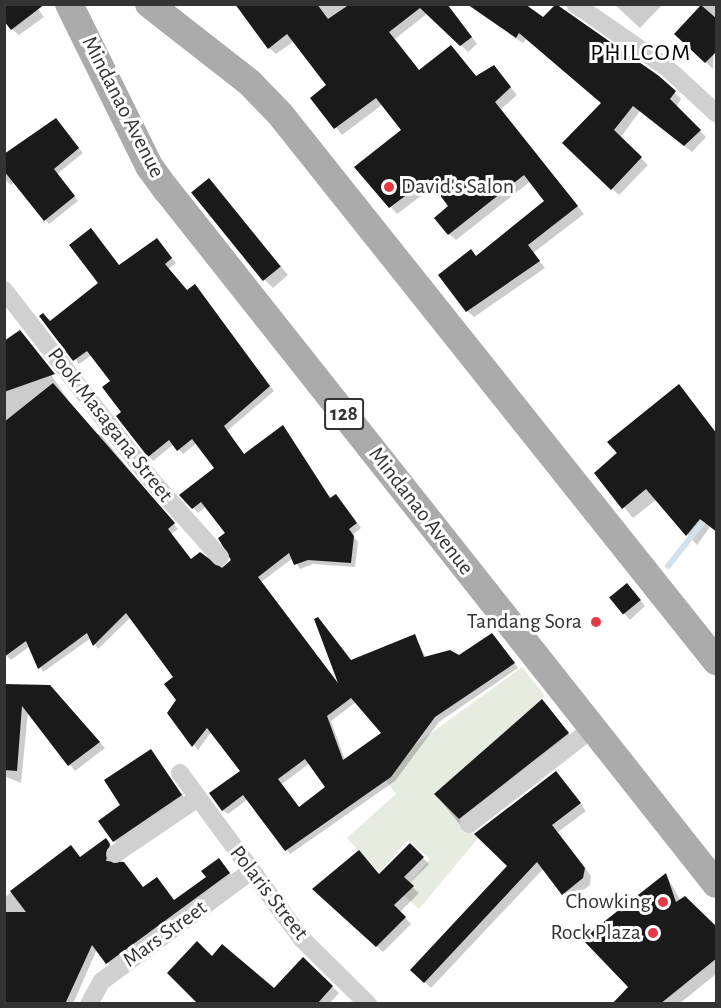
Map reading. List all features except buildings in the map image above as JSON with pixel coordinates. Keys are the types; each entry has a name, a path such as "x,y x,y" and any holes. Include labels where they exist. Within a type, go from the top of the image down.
{"main road":[{"name":"Mindanao Avenue","path":"69,4 149,166 717,884"},
{"path":"149,4 250,83 280,114 717,661"}],"street":[{"path":"575,4 666,67 717,113"},
{"name":"Pook Masagana Street","path":"4,290 152,480 220,557"},
{"path":"469,824 593,728"},
{"name":"Polaris Street","path":"180,773 250,872 302,939 368,1004"},
{"path":"115,854 198,798"},
{"name":"Mars Street","path":"89,1004 102,981 250,872"}],"shaded area":[{"path":"522,667 545,696 434,794 478,838 419,909 401,893 430,859 408,840 379,873 347,838 396,794 379,771"}],"waterway":[{"path":"668,566 707,517"}],"place":[{"name":"David's Salon","path":"389,187"},
{"name":"Tandang Sora","path":"596,622"},
{"name":"Chowking","path":"663,902"},
{"name":"Rock Plaza","path":"653,933"}],"district":[{"name":"PHILCOM","path":"641,54"}]}
